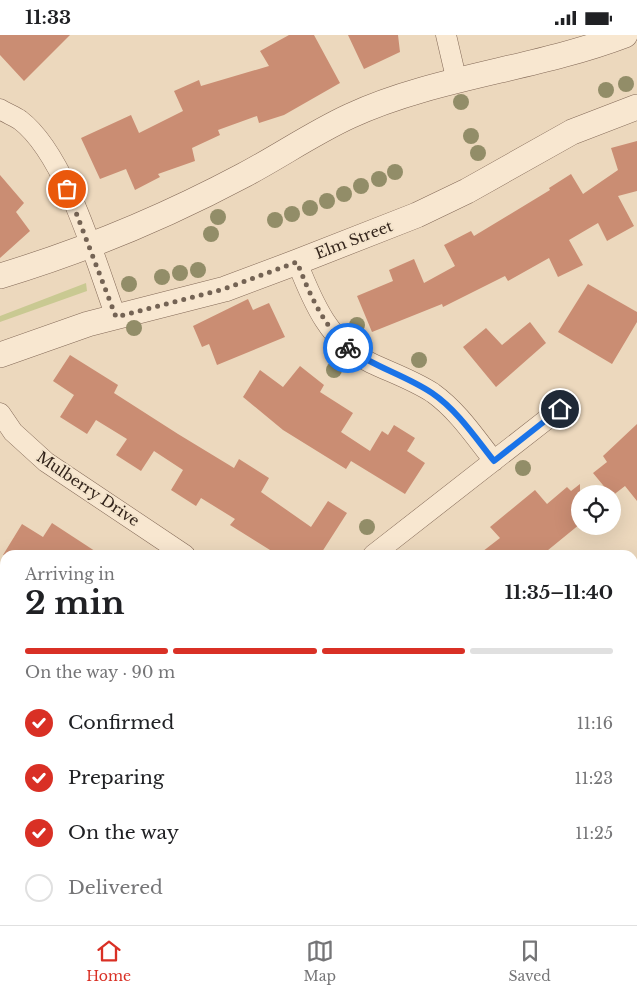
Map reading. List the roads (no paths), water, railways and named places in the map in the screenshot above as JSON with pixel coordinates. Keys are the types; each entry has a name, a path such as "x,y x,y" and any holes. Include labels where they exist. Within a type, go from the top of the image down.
{"street":[{"path":"446,35 458,82"},
{"path":"0,276 89,244 194,200 245,175 350,116 391,99 556,57 625,35"},
{"name":"Elm Street","path":"0,355 45,337 224,289 297,262 416,215 467,191 572,132 637,107"},
{"path":"0,109 20,120 43,144 60,171 116,317"},
{"path":"297,262 319,314 333,333 349,349 370,363 406,378 434,394 456,413 494,461"},
{"path":"379,550 560,409"},
{"name":"Mulberry Drive","path":"0,413 13,432 32,452 178,550"}]}
